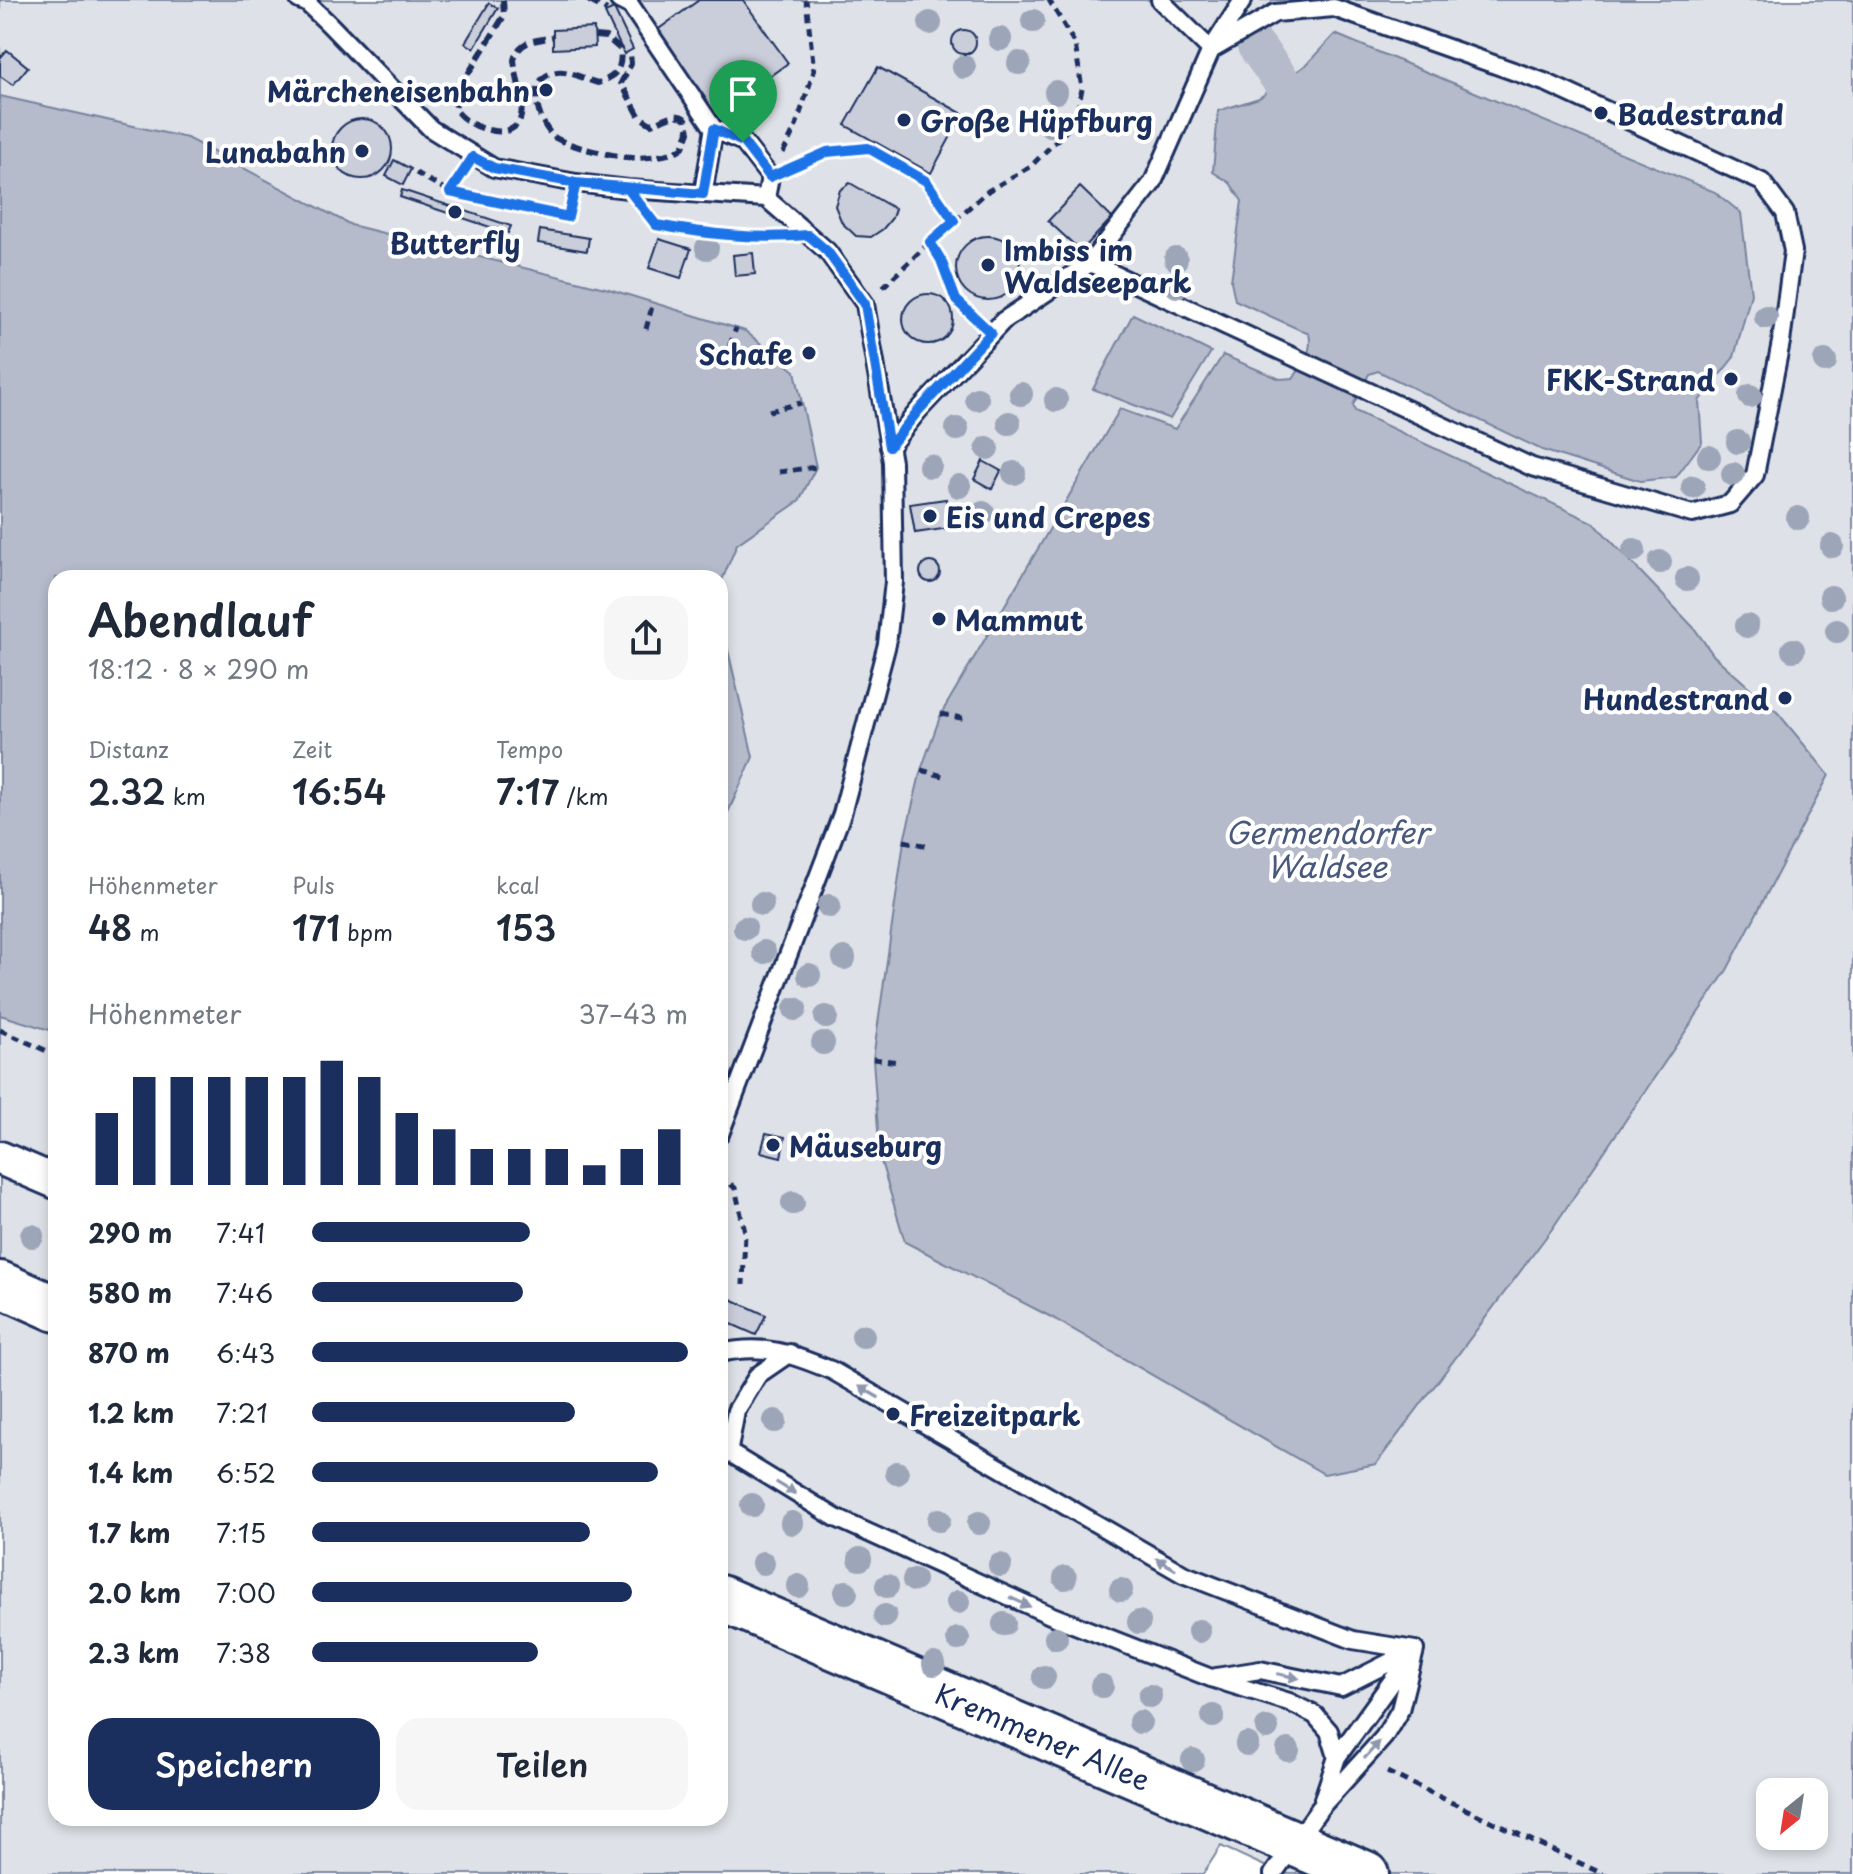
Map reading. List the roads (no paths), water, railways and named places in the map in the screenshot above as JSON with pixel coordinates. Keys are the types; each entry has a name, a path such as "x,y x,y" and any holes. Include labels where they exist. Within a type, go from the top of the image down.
{"main road":[{"path":"0,1284 48,1305"},
{"name":"Kremmener Allee","path":"728,1601 1366,1874"}],"street":[{"path":"0,1158 48,1179"}],"lane":[{"path":"619,0 631,6 714,129 743,142 770,177 766,198"},
{"path":"1160,0 1211,50"},
{"path":"889,447 918,411 1003,321 1090,263 1153,182 1211,50 1243,0"},
{"path":"305,1 431,129 473,157 494,168 576,183 766,198 827,251 865,304 889,447 895,524 894,582 887,644 842,814 728,1113"},
{"path":"1090,263 1390,403 1547,471 1692,514 1730,504 1755,475 1781,342 1793,251 1785,213 1762,182 1547,83 1334,8 1275,13 1211,50"},
{"path":"703,194 714,129"},
{"path":"728,1351 749,1347 790,1353 833,1371 1183,1574 1353,1640 1415,1650"},
{"path":"728,1437 736,1411 758,1375 790,1353"},
{"path":"728,1452 836,1518 1050,1615 1211,1678 1289,1702 1315,1715 1329,1731 1337,1757"},
{"path":"1211,1678 1260,1670 1341,1687 1415,1650"},
{"path":"1296,1842 1337,1757 1415,1650"},
{"path":"1296,1842 1384,1737 1400,1710 1415,1650"}],"water":[{"name":"Germendorfer Waldsee","path":"1335,34 1715,192 1741,213 1751,294 1734,357 1699,401 1702,442 1676,477 1640,481 1542,450 1378,371 1369,374 1353,405 1355,411 1594,523 1694,628 1714,656 1778,713 1829,775 1727,970 1552,1229 1376,1464 1324,1474 1053,1318 905,1242 880,1158 873,1059 904,841 921,770 941,714 1120,409 1175,429 1223,355 1280,379 1293,378 1306,357 1310,346 1309,334 1235,300 1231,281 1242,201 1230,183 1213,172 1218,111 1259,98 1306,65"},
{"path":"0,96 187,138 351,225 609,289 745,331 795,371 816,467 799,501 737,544 726,570 48,570 48,1030 0,1015"},
{"path":"1133,314 1211,352 1170,419 1093,389"},
{"path":"728,650 753,757 728,812"}],"waterway":[{"path":"1256,46 1282,82"}],"railway":[{"path":"503,0 504,16 460,87 455,108 467,121 499,131 517,125 522,110 514,60 516,53 529,42 553,37"},
{"path":"588,0 607,10"},
{"path":"595,36 606,37 620,49 619,67 614,75 598,83 557,72 540,81 538,110 547,129 559,140 593,151 636,158 667,154 683,147 689,132 686,119 673,116 651,124 640,117 621,83 631,64 630,52"}],"place":[{"name":"Märcheneisenbahn","path":"546,90"},
{"name":"Badestrand","path":"1601,113"},
{"name":"Große Hüpfburg","path":"904,120"},
{"name":"Lunabahn","path":"362,151"},
{"name":"Butterfly","path":"455,212"},
{"name":"Imbiss im Waldseepark","path":"988,265"},
{"name":"Schafe","path":"809,353"},
{"name":"FKK-Strand","path":"1731,379"},
{"name":"Eis und Crepes","path":"930,516"},
{"name":"Mammut","path":"939,619"},
{"name":"Hundestrand","path":"1785,698"},
{"name":"Mäuseburg","path":"773,1145"},
{"name":"Freizeitpark","path":"893,1414"}]}
